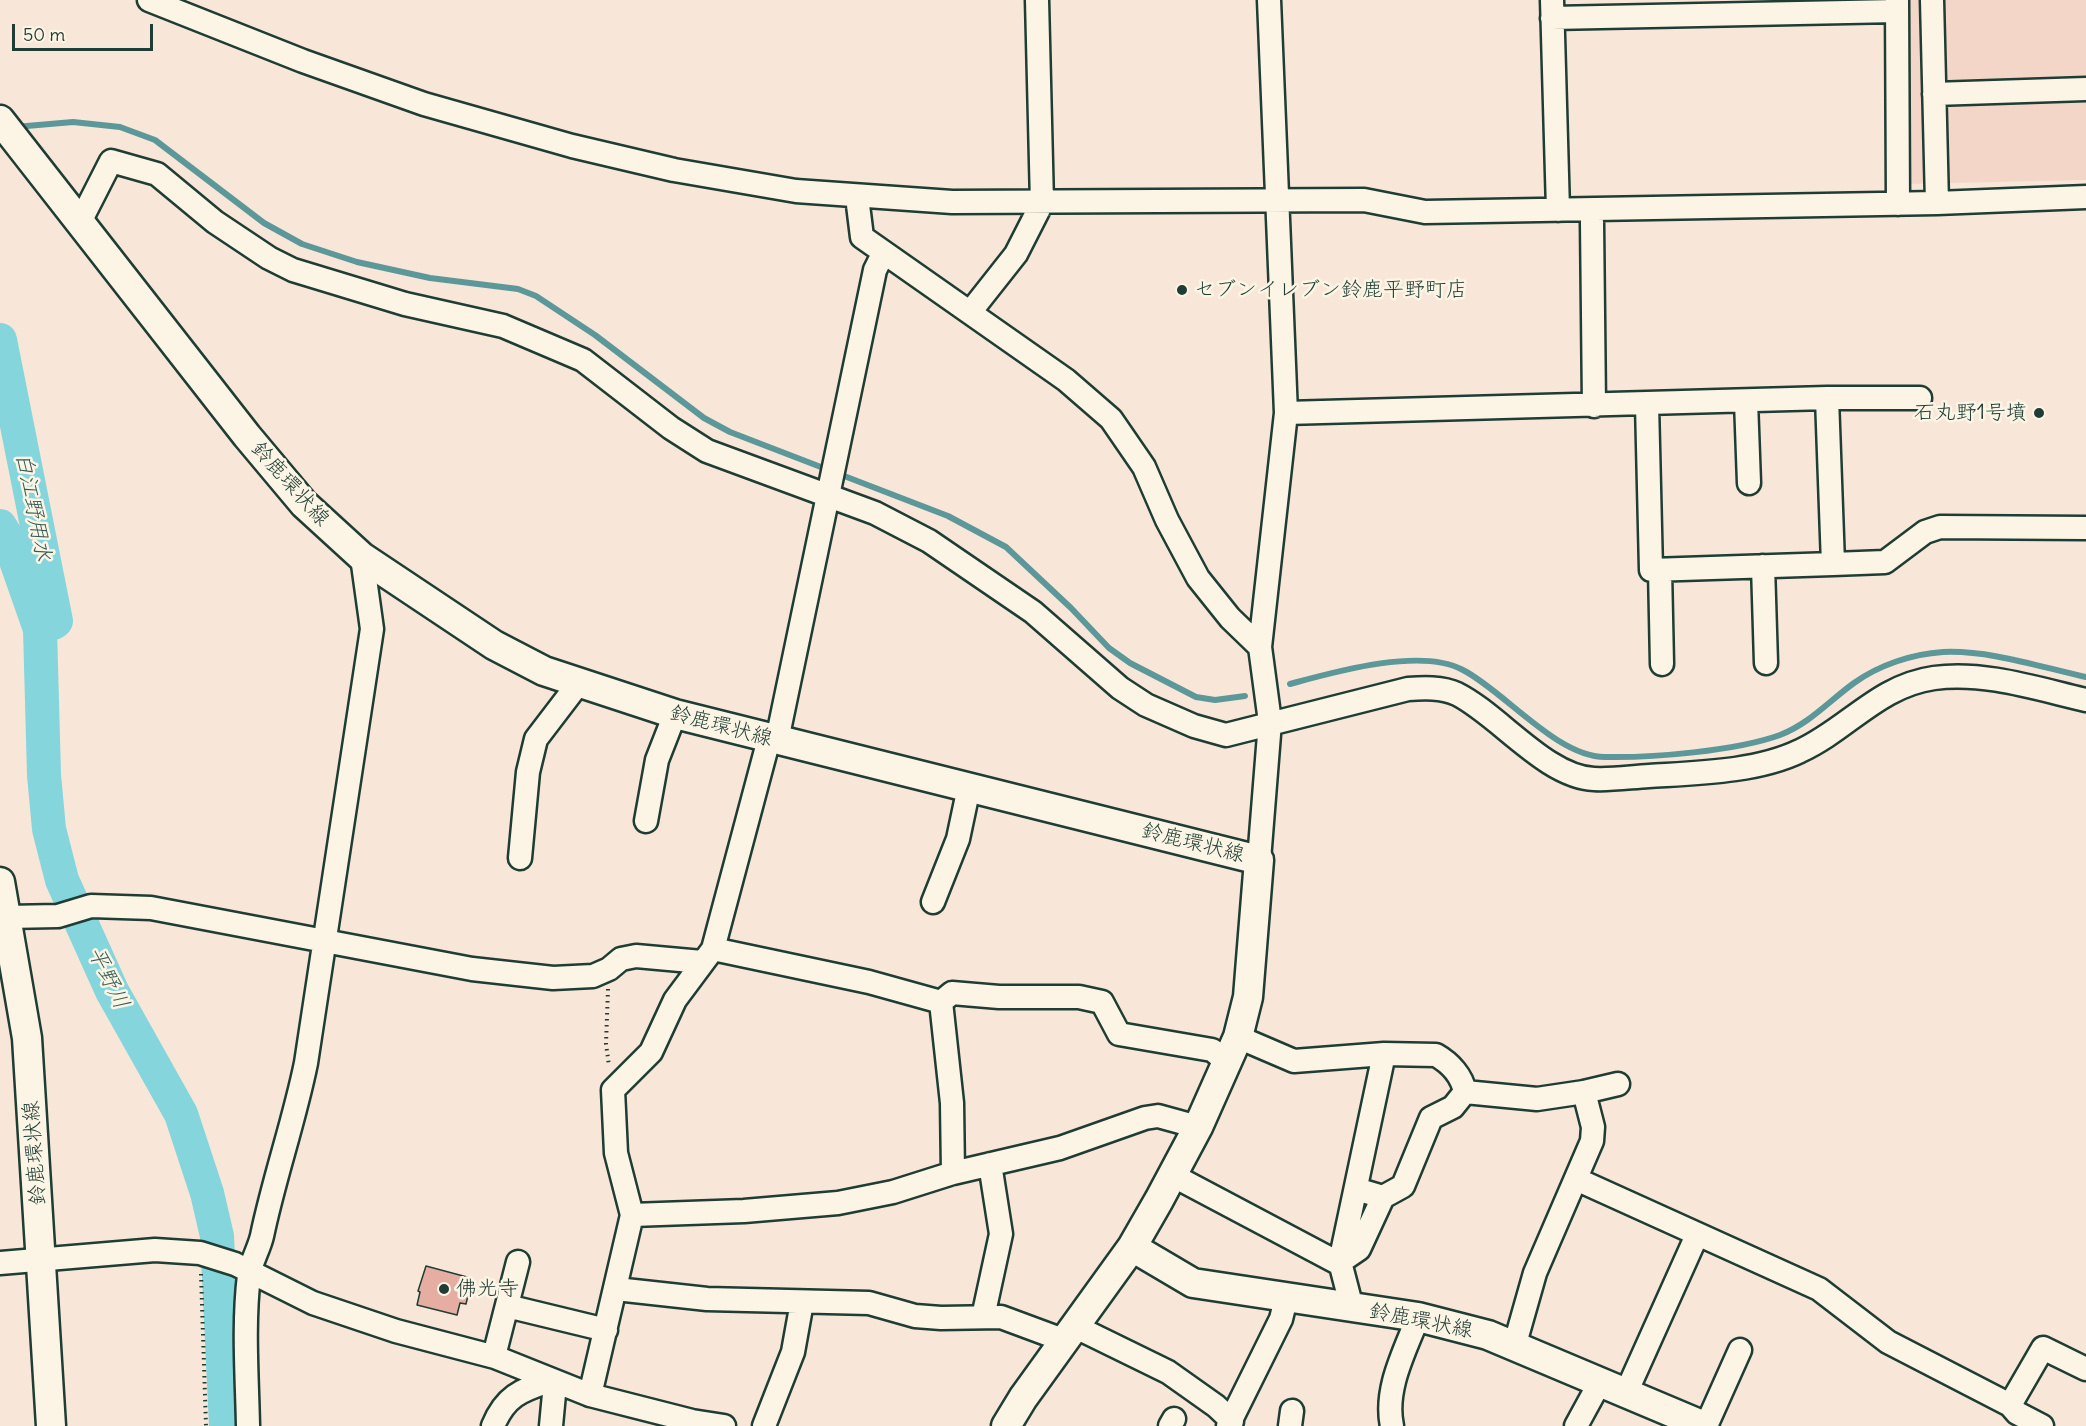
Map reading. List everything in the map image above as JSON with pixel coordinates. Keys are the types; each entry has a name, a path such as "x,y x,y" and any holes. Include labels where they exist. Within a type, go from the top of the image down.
{"main road":[{"name":"鈴鹿環状線","path":"0,120 247,436 304,504 362,556 494,645 544,672 675,714 1259,860 1248,997 1232,1048 1198,1127 1132,1247 1069,1333 1006,1426"},
{"name":"鈴鹿環状線","path":"0,882 27,1038 51,1426"},
{"name":"鈴鹿環状線","path":"1132,1247 1193,1282 1286,1299 1418,1317 1488,1335 1705,1426"}],"street":[{"path":"149,0 303,61 424,104 572,147 674,170 796,191 952,202 1364,200 1425,212 1898,204 2086,197"},
{"path":"971,311 1016,255 1042,203 1037,0"},
{"path":"1259,860 1270,722 1260,647 1286,413 1269,0"},
{"path":"1932,0 1937,203"},
{"path":"1558,210 1552,9 1897,6 1898,204"},
{"path":"1934,94 2086,89"},
{"path":"80,222 111,161 156,174 215,222 269,258 292,270 405,304 503,326 545,342 583,360 692,443 830,492 929,541 1033,612 1095,668 1146,705 1213,733 1226,735 1408,688 1430,688 1455,693 1485,712 1551,763 1571,773 1592,779 1702,774 1757,764 1799,752 1835,730 1869,703 1931,678 1982,678 2086,700"},
{"path":"856,197 862,237 971,311 1066,380 1111,419 1144,467 1167,520 1198,578 1230,618 1260,647"},
{"path":"1592,222 1594,406"},
{"path":"590,1395 632,1215 616,1153 613,1090 651,1052 675,1000 707,955 773,739 830,492 875,270 884,254"},
{"path":"1286,413 1827,398 1920,398"},
{"path":"1827,398 1833,564"},
{"path":"1746,402 1749,483"},
{"path":"1647,404 1652,570 1885,562 1924,532 1940,527 2086,528"},
{"path":"248,1426 242,1268 262,1238 273,1185 298,1104 372,629 362,556"},
{"path":"1763,566 1766,663"},
{"path":"1660,570 1662,664"},
{"path":"520,858 528,772 536,740 578,684"},
{"path":"646,821 657,760 675,714"},
{"path":"933,902 958,839 969,787"},
{"path":"7,917 58,916 91,906 151,908 472,969 553,978 592,976 609,969 621,959 636,956 707,955 869,982 941,1002"},
{"path":"941,1002 952,993 999,997 1079,997 1102,1002 1119,1035 1212,1050 1232,1048 1294,1061 1384,1054 1436,1055 1454,1070 1463,1083 1465,1092"},
{"path":"941,1002 952,1103 953,1173"},
{"path":"1352,1308 1340,1263 1378,1093 1384,1054"},
{"path":"1465,1092 1537,1099 1618,1084"},
{"path":"1340,1263 1359,1250 1383,1197 1403,1186 1431,1118 1453,1107 1465,1092"},
{"path":"1515,1347 1536,1273 1592,1141 1593,1127 1584,1092"},
{"path":"632,1215 744,1211 838,1203 893,1192 953,1173 1060,1148 1145,1118 1158,1116 1198,1127"},
{"path":"983,1317 1001,1234 990,1164"},
{"path":"1172,1174 1340,1263"},
{"path":"1576,1179 1819,1289 1888,1342 2010,1405 2017,1413 2042,1426"},
{"path":"1356,1189 1383,1197"},
{"path":"1576,1426 1613,1387 1697,1235"},
{"path":"0,1263 155,1250 200,1253 242,1268 313,1303 396,1330 494,1356 590,1395 692,1421 724,1426"},
{"path":"494,1356 518,1262"},
{"path":"616,1290 707,1299 869,1304 915,1316 983,1317 1012,1320 1069,1333 1168,1372 1216,1406 1230,1423 1281,1319 1286,1299"},
{"path":"764,1426 793,1352 802,1302"},
{"path":"507,1306 606,1330"},
{"path":"1392,1426 1390,1403 1393,1387 1418,1317"},
{"path":"2010,1405 2043,1348 2086,1369"},
{"path":"1705,1426 1740,1350"},
{"path":"493,1426 498,1415 516,1392 552,1380"},
{"path":"550,1426 554,1394 552,1380"}],"path":[{"path":"609,969 606,1044 613,1090"},
{"path":"200,1253 206,1426"}],"shaded area":[{"path":"1903,0 2086,0 2086,180 1907,184"}],"building":[{"name":"佛光寺","path":"426,1266 467,1277 464,1286 470,1287 466,1304 460,1303 457,1315 417,1305 420,1292 418,1291"}],"waterway":[{"path":"15,127 73,122 120,127 155,140 264,223 302,244 357,262 430,278 518,289 536,296 595,335 704,418 730,432 948,516 1006,547 1071,608 1109,648 1130,663 1196,697 1215,700 1245,696"},
{"name":"白江野用水","path":"0,340 56,621 53,623"},
{"name":"平野川","path":"0,526 9,541 40,629 44,775 49,829 62,880 112,991 181,1114 207,1193 217,1236 226,1426"},
{"path":"1290,684 1377,664 1401,661 1445,664 1463,670 1479,680 1531,721 1568,746 1587,754 1624,757 1669,755 1718,749 1762,741 1780,735 1810,718 1864,677 1896,661 1920,655 1943,652 1979,654 2086,677"}],"place":[{"name":"セブンイレブン鈴鹿平野町店","path":"1182,290"},
{"name":"石丸野1号墳","path":"2039,413"},
{"name":"佛光寺","path":"444,1289"}]}
